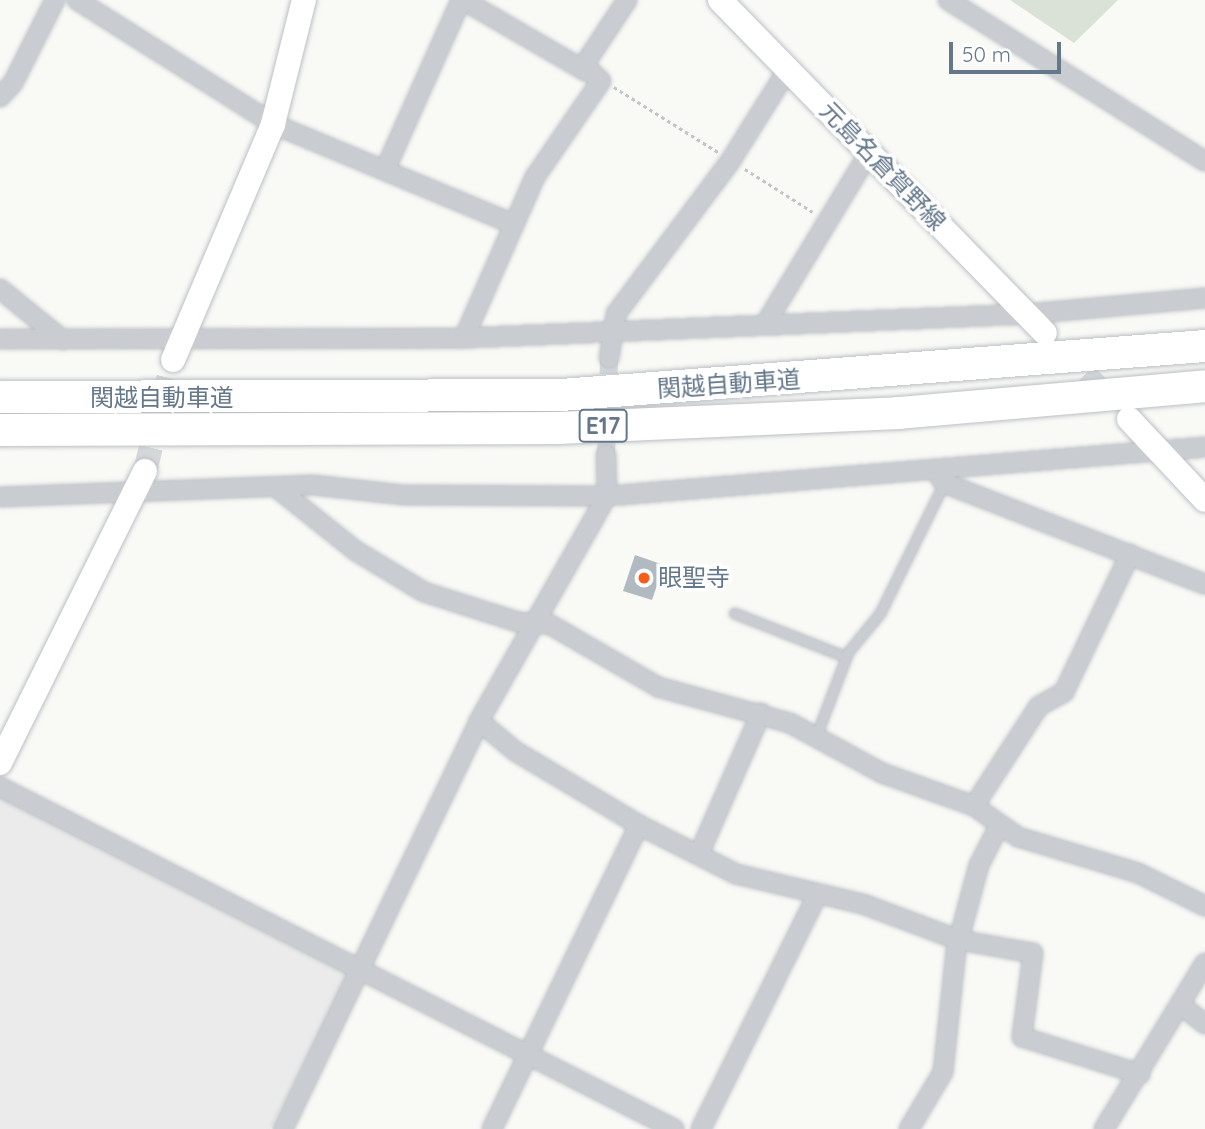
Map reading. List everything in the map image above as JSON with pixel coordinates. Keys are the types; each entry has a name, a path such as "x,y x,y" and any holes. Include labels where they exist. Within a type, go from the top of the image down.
{"highway":[{"name":"関越自動車道","path":"0,395 43,398 561,395 1205,346"},
{"name":"関越自動車道","path":"0,430 233,433 558,428 899,413 1205,386"},
{"path":"0,449 233,433"}],"street":[{"path":"0,97 13,83 55,0"},
{"path":"77,0 273,124 513,223"},
{"path":"177,349 273,124 304,0"},
{"path":"385,170 462,0 594,77"},
{"path":"594,77 584,65 627,0"},
{"name":"元島名倉賀野線","path":"720,0 1045,333"},
{"path":"948,0 1205,161"},
{"path":"609,358 608,330 731,160 788,69"},
{"path":"464,338 535,177 594,77"},
{"path":"766,323 870,151"},
{"path":"0,289 63,340"},
{"path":"0,339 63,340 177,349 1027,314 1205,298"},
{"path":"1129,419 1205,500"},
{"path":"0,497 141,482 607,496 940,477 1205,447"},
{"path":"283,1129 362,970 479,720 532,622 607,496 606,455"},
{"path":"940,477 1205,584"},
{"path":"0,763 141,482"},
{"path":"277,488 356,551 424,592 532,622 549,624 686,699 761,713 816,736 882,773 974,806 1018,837 1138,873 1205,906"},
{"path":"974,806 1039,706 1063,692 1130,554"},
{"path":"700,852 761,713"},
{"path":"479,720 516,751 639,825 700,852 736,874 863,904 959,940 1033,954 1022,1037 1140,1074"},
{"path":"0,787 674,1129"},
{"path":"492,1129 639,825"},
{"path":"909,1129 943,1072 959,940 979,865 999,825"},
{"path":"701,1129 817,895"},
{"path":"1104,1129 1182,1006 1205,963"},
{"path":"1182,1006 1205,1024"}],"lane":[{"path":"816,736 846,657 880,613 940,477"},
{"path":"734,612 846,657"}],"path":[{"path":"594,77 827,222"}],"shaded area":[{"path":"1010,0 1118,0 1074,43"},
{"path":"0,795 346,970 349,976 270,1129 0,1129"}],"building":[{"name":"眼聖寺","path":"635,555 664,565 652,600 623,591"}],"tunnel":[{"path":"1060,349 1113,403"},
{"path":"606,455 609,358"},
{"path":"145,471 173,360"}],"place":[{"name":"眼聖寺","path":"644,578"}]}
